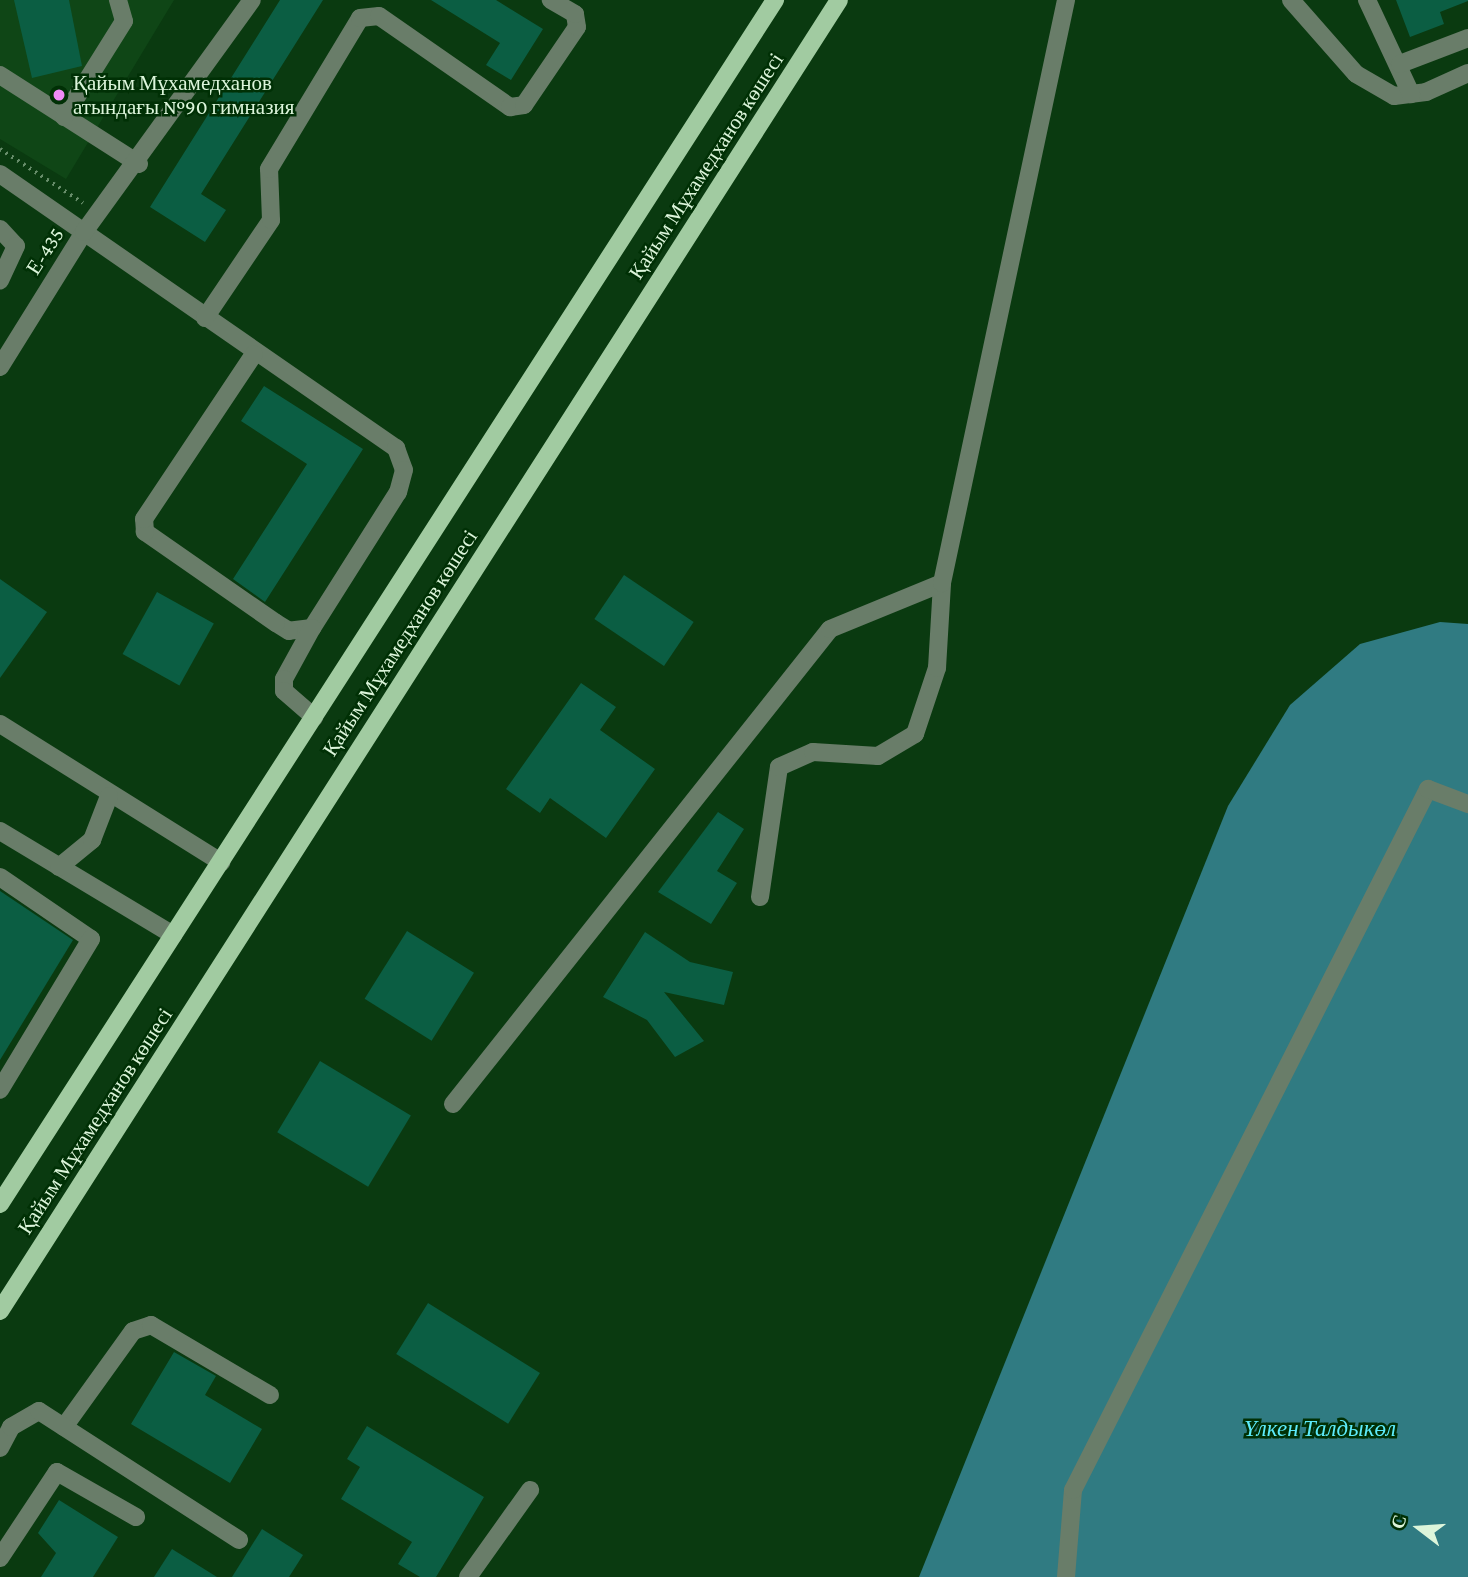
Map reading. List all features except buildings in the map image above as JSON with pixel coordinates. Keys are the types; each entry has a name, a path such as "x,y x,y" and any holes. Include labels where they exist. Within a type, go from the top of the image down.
{"main road":[{"name":"Қайым Мұхамедханов көшесі","path":"0,1203 775,0"},
{"name":"Қайым Мұхамедханов көшесі","path":"0,1311 839,0"}],"street":[{"path":"64,117 124,21 118,0"},
{"name":"Е-435","path":"0,367 84,232 139,164 252,0"},
{"path":"205,318 271,219 269,169 359,18 379,16 510,107 524,106 577,27 575,14 551,0"},
{"path":"760,897 779,767 813,752 878,757 915,734 937,668 942,583 1066,0"},
{"path":"1291,0 1356,74 1394,96 1411,94 1468,73"},
{"path":"1367,0 1400,64 1411,94"},
{"path":"1400,64 1468,38"},
{"path":"0,75 139,164"},
{"path":"0,174 254,354 396,449 404,470 398,492 312,628 284,679 284,691 314,717"},
{"path":"0,229 16,246 0,281"},
{"path":"254,354 144,519 145,532 289,631 312,628"},
{"path":"453,1104 830,629 942,583"},
{"path":"0,724 109,796 220,862"},
{"path":"1066,1577 1073,1490 1428,789 1468,804"},
{"path":"59,867 92,840 109,796"},
{"path":"0,831 173,935"},
{"path":"0,877 91,939 0,1090"},
{"path":"64,1427 133,1331 151,1325 270,1395"},
{"path":"0,1448 27,1413 39,1411 239,1540"},
{"path":"0,1558 57,1472 136,1517"},
{"path":"468,1577 530,1490"}],"path":[{"path":"0,149 99,214"}],"shaded area":[{"name":"Қайым Мұхамедханов атындағы №90 гимназия","path":"0,0 174,0 66,179 0,139"}],"water":[{"name":"Үлкен Талдыкөл","path":"1440,622 1468,624 1468,1577 919,1577 1228,806 1290,705 1360,644"}],"place":[{"name":"Қайым Мұхамедханов атындағы №90 гимназия","path":"59,95"}]}
